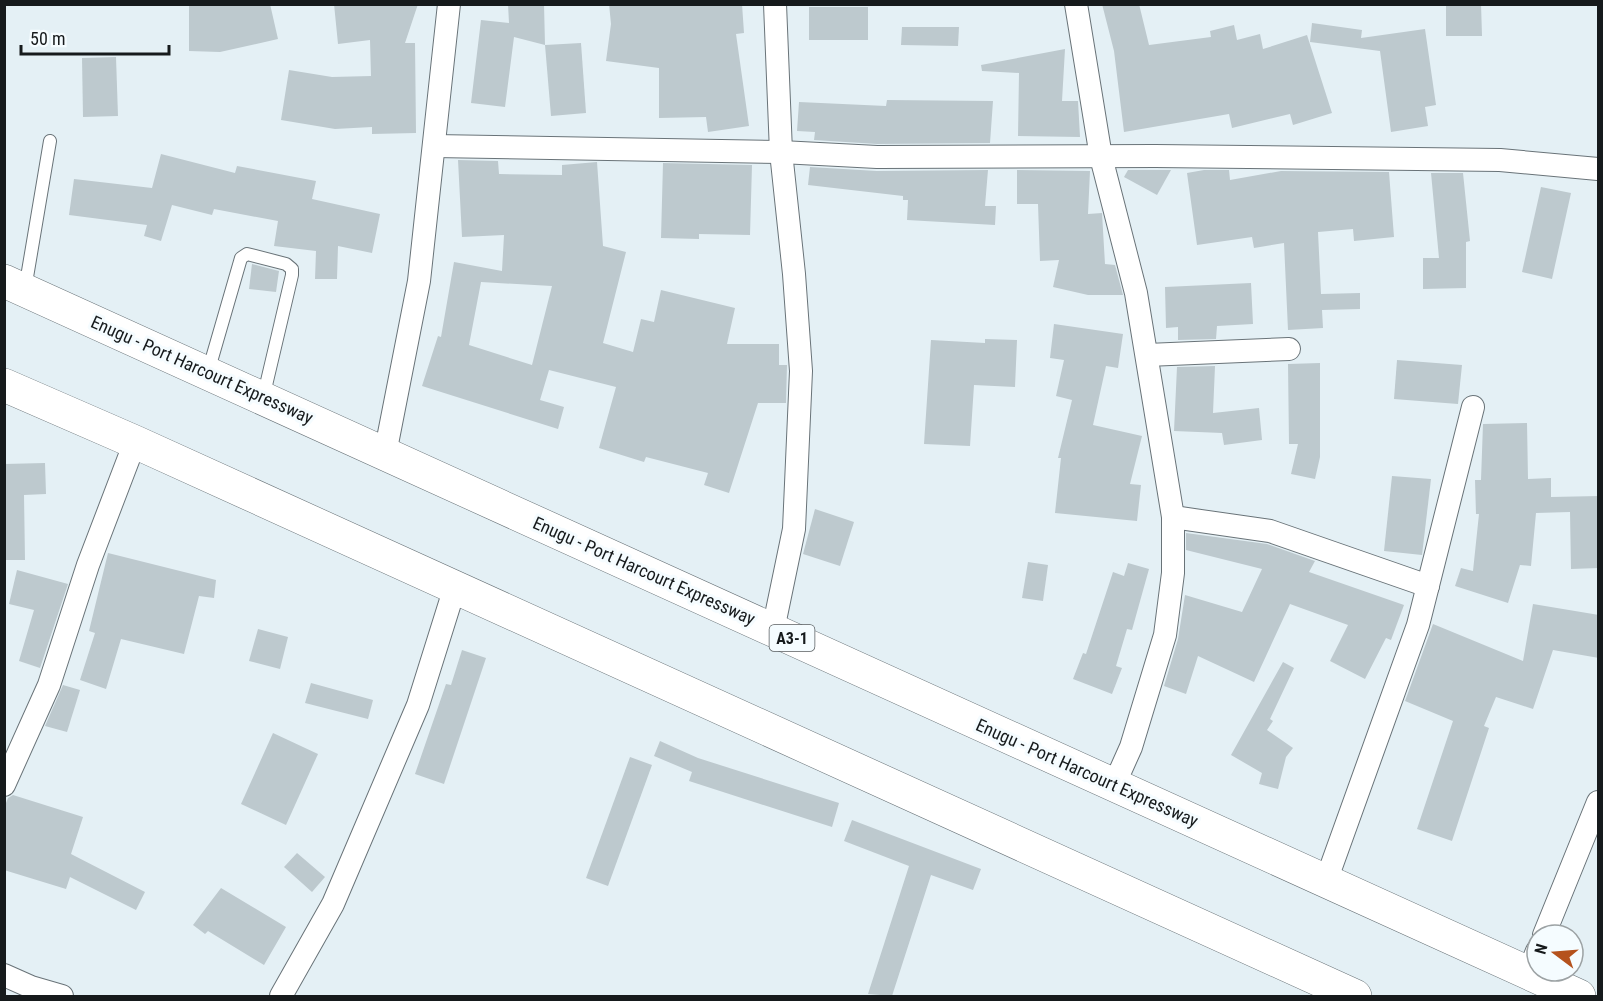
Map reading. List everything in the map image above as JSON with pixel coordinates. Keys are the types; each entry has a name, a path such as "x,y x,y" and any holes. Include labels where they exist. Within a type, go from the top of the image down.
{"highway":[{"name":"Enugu - Port Harcourt Expressway","path":"15,285 1326,881 1525,959"},
{"path":"4,385 135,442 1355,996"},
{"name":"Enugu - Port Harcourt Expressway","path":"1561,983 1579,996"}],"street":[{"path":"385,454 419,281 449,4"},
{"path":"773,630 794,530 801,371 794,274 781,152 775,4"},
{"path":"1076,4 1101,156 1136,292 1173,517 1173,573 1165,635 1131,747 1114,785"},
{"path":"434,146 781,152 877,157 1101,156 1500,160 1599,169"},
{"path":"1147,355 1289,349"},
{"path":"1326,881 1418,625 1473,407"},
{"path":"4,785 49,685 88,565 135,442"},
{"path":"1173,517 1270,531 1428,586"},
{"path":"281,996 333,903 418,705 455,587"},
{"path":"1549,923 1599,802"},
{"path":"4,975 31,987 62,996"}],"lane":[{"path":"15,285 50,141"},
{"path":"207,373 241,258 247,254 286,264 292,269 292,275 263,398"}],"building":[{"path":"189,4 270,4 278,39 220,52 189,51"},
{"path":"334,4 418,4 405,43 415,43 416,133 372,134 372,127 335,129 281,120 289,70 332,77 371,76 370,40 338,44"},
{"path":"508,4 544,4 545,45 514,37 505,107 471,103 481,20 509,23"},
{"path":"609,4 742,4 744,33 736,34 749,126 708,132 706,117 659,118 659,68 606,61 611,24"},
{"path":"1102,4 1139,4 1149,45 1211,37 1210,31 1234,25 1237,40 1260,34 1263,49 1307,35 1332,113 1293,125 1290,114 1232,128 1229,114 1124,132 1114,51"},
{"path":"1446,4 1481,4 1482,36 1446,36"},
{"path":"809,7 868,7 868,40 809,40"},
{"path":"1312,23 1362,30 1361,38 1425,29 1436,105 1425,107 1428,126 1391,132 1380,51 1310,42"},
{"path":"902,27 959,27 958,46 901,45"},
{"path":"581,43 586,113 551,116 545,45"},
{"path":"1065,49 1062,101 1078,101 1080,137 1018,136 1019,73 982,71 981,65"},
{"path":"116,57 118,116 83,117 82,58"},
{"path":"887,100 993,101 990,143 877,144 814,140 815,132 797,131 799,102 886,106"},
{"path":"161,154 235,173 237,166 316,181 312,199 380,214 372,253 338,246 337,279 315,279 316,251 274,246 278,221 214,209 212,215 172,205 161,241 144,236 147,225 69,215 74,179 152,188"},
{"path":"458,160 498,161 499,174 562,175 562,165 597,162 603,246 626,252 603,343 633,352 641,319 654,322 661,290 735,308 727,344 779,344 779,365 787,365 786,403 758,403 729,493 704,485 708,473 646,457 644,462 599,448 616,387 549,370 540,400 564,407 558,429 422,386 438,336 441,337 454,262 502,271 504,235 462,237","holes":["481,282 552,286 532,365 469,345"]},
{"path":"663,163 752,165 750,235 699,234 699,239 661,238"},
{"path":"810,167 877,171 988,170 985,206 996,206 995,225 907,220 908,200 903,200 903,196 808,185"},
{"path":"1017,170 1090,171 1088,214 1102,213 1105,264 1115,265 1123,295 1088,295 1053,287 1059,260 1040,261 1038,204 1017,204"},
{"path":"1128,170 1171,170 1157,195 1124,177"},
{"path":"1229,170 1230,180 1281,171 1389,172 1394,237 1354,241 1353,229 1318,232 1321,294 1360,293 1360,309 1322,310 1323,328 1288,330 1284,243 1254,248 1252,237 1197,245 1187,173"},
{"path":"1431,173 1463,173 1470,241 1466,242 1466,288 1423,289 1423,258 1439,258"},
{"path":"1541,187 1571,193 1552,279 1522,272"},
{"path":"252,264 279,271 276,292 249,289"},
{"path":"1251,283 1253,324 1217,326 1216,339 1178,340 1178,327 1166,328 1165,287"},
{"path":"1054,324 1123,334 1118,368 1106,366 1093,425 1142,436 1130,484 1141,485 1137,521 1055,513 1061,458 1058,458 1072,400 1056,396 1064,360 1050,358"},
{"path":"985,339 1017,340 1015,387 974,385 970,446 924,444 931,340 985,343"},
{"path":"1397,360 1462,365 1458,404 1394,399"},
{"path":"1320,363 1320,457 1315,479 1291,474 1298,444 1289,444 1288,364"},
{"path":"1215,366 1213,413 1259,408 1262,440 1224,445 1222,433 1174,431 1177,367"},
{"path":"1527,423 1528,479 1551,478 1551,497 1599,496 1599,568 1571,569 1570,512 1536,513 1531,566 1520,565 1508,603 1455,586 1461,568 1473,571 1479,514 1476,514 1475,480 1481,480 1483,424"},
{"path":"45,463 46,494 24,495 25,560 4,560 4,464"},
{"path":"1392,476 1431,479 1422,555 1384,551"},
{"path":"815,509 854,522 840,566 803,554"},
{"path":"1186,533 1267,544 1315,561 1309,572 1404,605 1391,640 1386,638 1365,679 1330,661 1348,625 1290,604 1254,682 1198,656 1186,694 1164,686 1178,639 1185,595 1242,612 1262,569 1186,550"},
{"path":"108,553 216,580 214,598 199,596 184,654 121,639 106,689 80,680 95,633 89,631"},
{"path":"1028,562 1048,565 1043,601 1022,598"},
{"path":"1128,563 1149,569 1132,630 1127,629 1116,666 1122,668 1112,694 1073,679 1083,653 1086,654 1113,572 1124,576"},
{"path":"17,570 68,584 40,668 19,661 34,610 9,604"},
{"path":"1533,604 1599,615 1599,658 1553,650 1533,709 1496,697 1484,726 1489,728 1452,841 1417,829 1453,721 1405,701 1433,624 1523,661"},
{"path":"258,629 288,637 280,669 249,661"},
{"path":"462,650 486,658 444,784 415,774 446,684 451,685"},
{"path":"1283,662 1294,668 1270,719 1273,721 1267,730 1293,748 1286,757 1278,789 1259,784 1262,773 1231,755"},
{"path":"311,683 373,700 368,719 305,703"},
{"path":"63,685 80,690 67,732 45,726"},
{"path":"273,733 318,754 286,825 241,804"},
{"path":"660,741 698,758 839,803 832,827 689,781 692,772 654,756"},
{"path":"630,757 652,765 608,886 586,878"},
{"path":"13,795 83,817 71,854 145,892 136,910 70,877 66,889 4,870 4,808 8,798"},
{"path":"852,820 981,869 973,890 931,875 892,996 868,994 909,866 844,841"},
{"path":"297,853 325,877 312,892 284,867"},
{"path":"221,888 286,927 264,965 208,931 205,934 193,925"}]}
